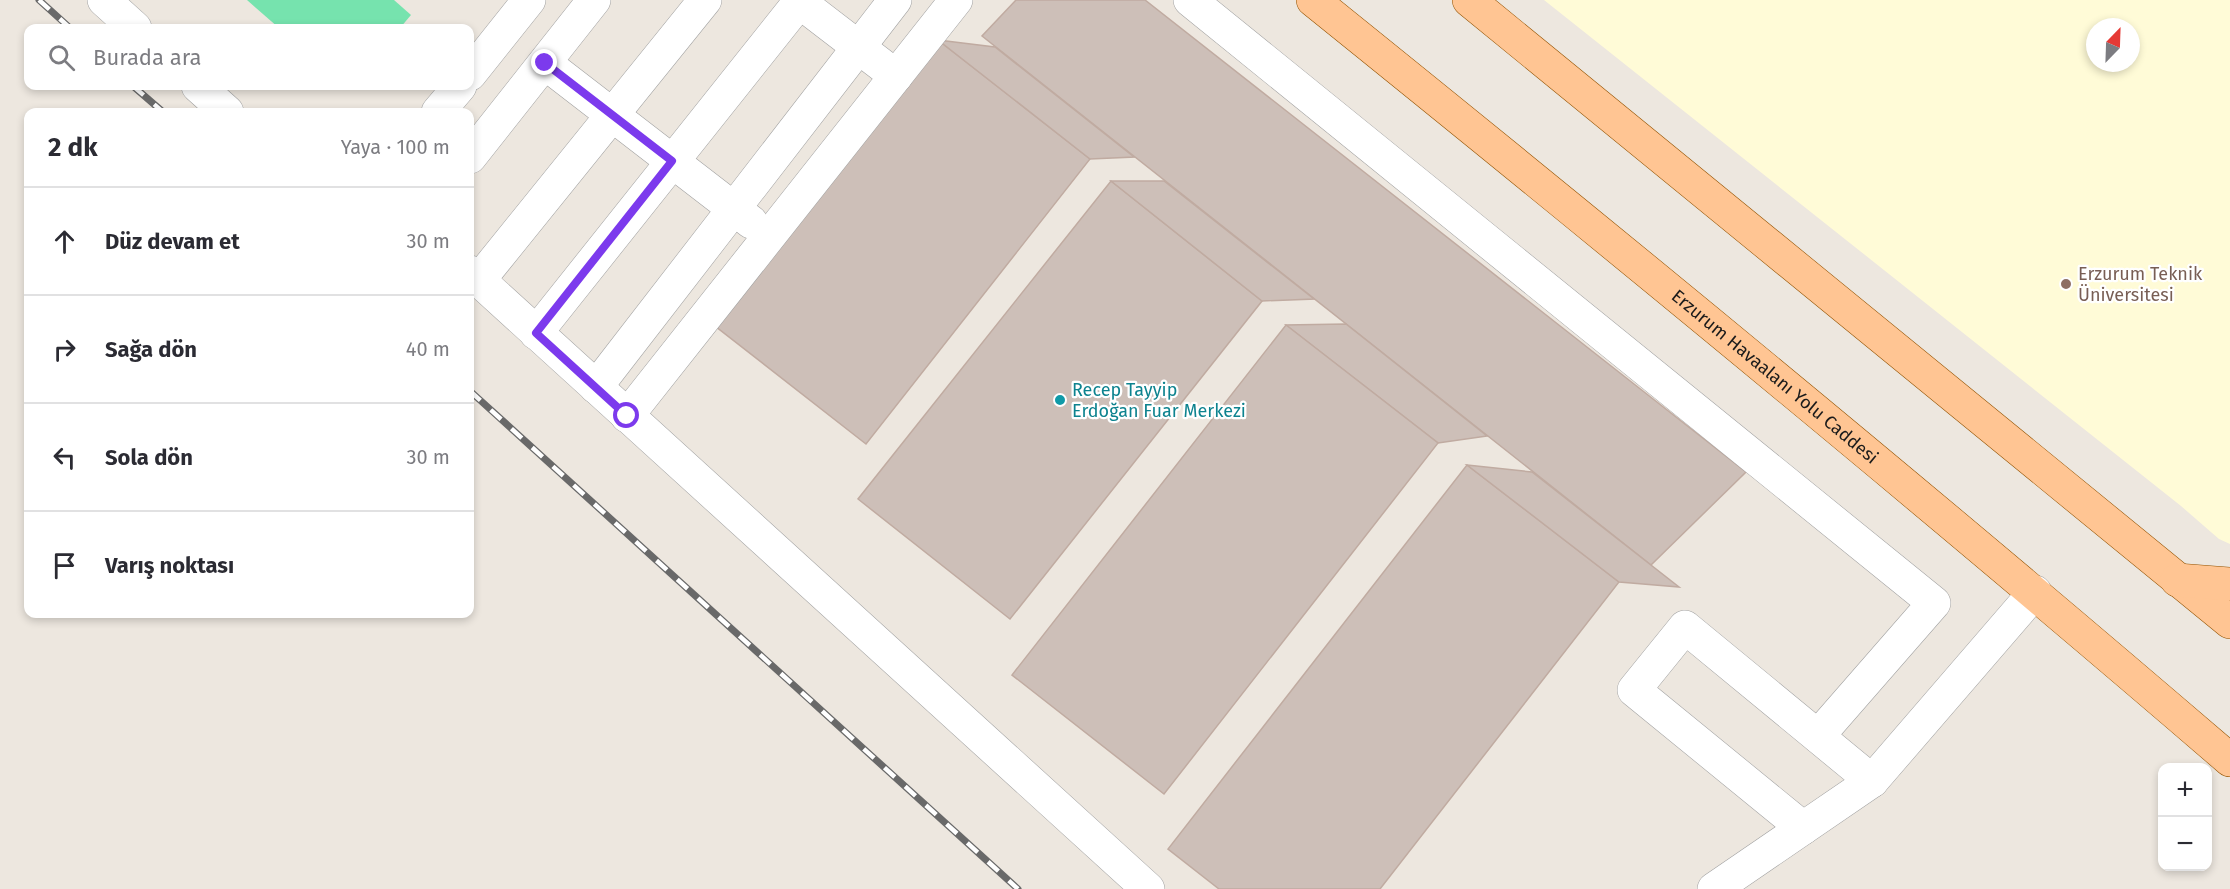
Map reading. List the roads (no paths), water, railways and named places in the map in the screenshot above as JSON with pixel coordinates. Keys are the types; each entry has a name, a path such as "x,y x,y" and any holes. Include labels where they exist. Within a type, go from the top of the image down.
{"main road":[{"name":"Erzurum Havaalanı Yolu Caddesi","path":"1313,0 1642,265 2035,592 2230,760"},
{"path":"1469,0 2230,622"},
{"path":"2177,580 2230,584"}],"street":[{"path":"104,0 131,24"},
{"path":"474,69 529,0"},
{"path":"474,152 594,0"},
{"path":"705,0 613,115 474,276 1148,889"},
{"path":"596,387 895,0"},
{"path":"627,416 956,0"},
{"path":"1190,0 1934,603 1818,736"},
{"path":"536,333 799,1 896,76"},
{"path":"545,63 769,236"},
{"path":"202,90 223,108"},
{"path":"441,108 457,90"},
{"path":"1713,889 1872,781 2035,592"},
{"path":"1803,828 1635,690 1685,627 1872,781"}],"railway":[{"path":"39,0 66,24"},
{"path":"138,90 158,108"},
{"path":"474,395 1018,889"}],"place":[{"name":"Erzurum Teknik Üniversitesi","path":"2066,284"},
{"name":"Recep Tayyip Erdoğan Fuar Merkezi","path":"1060,400"}]}
